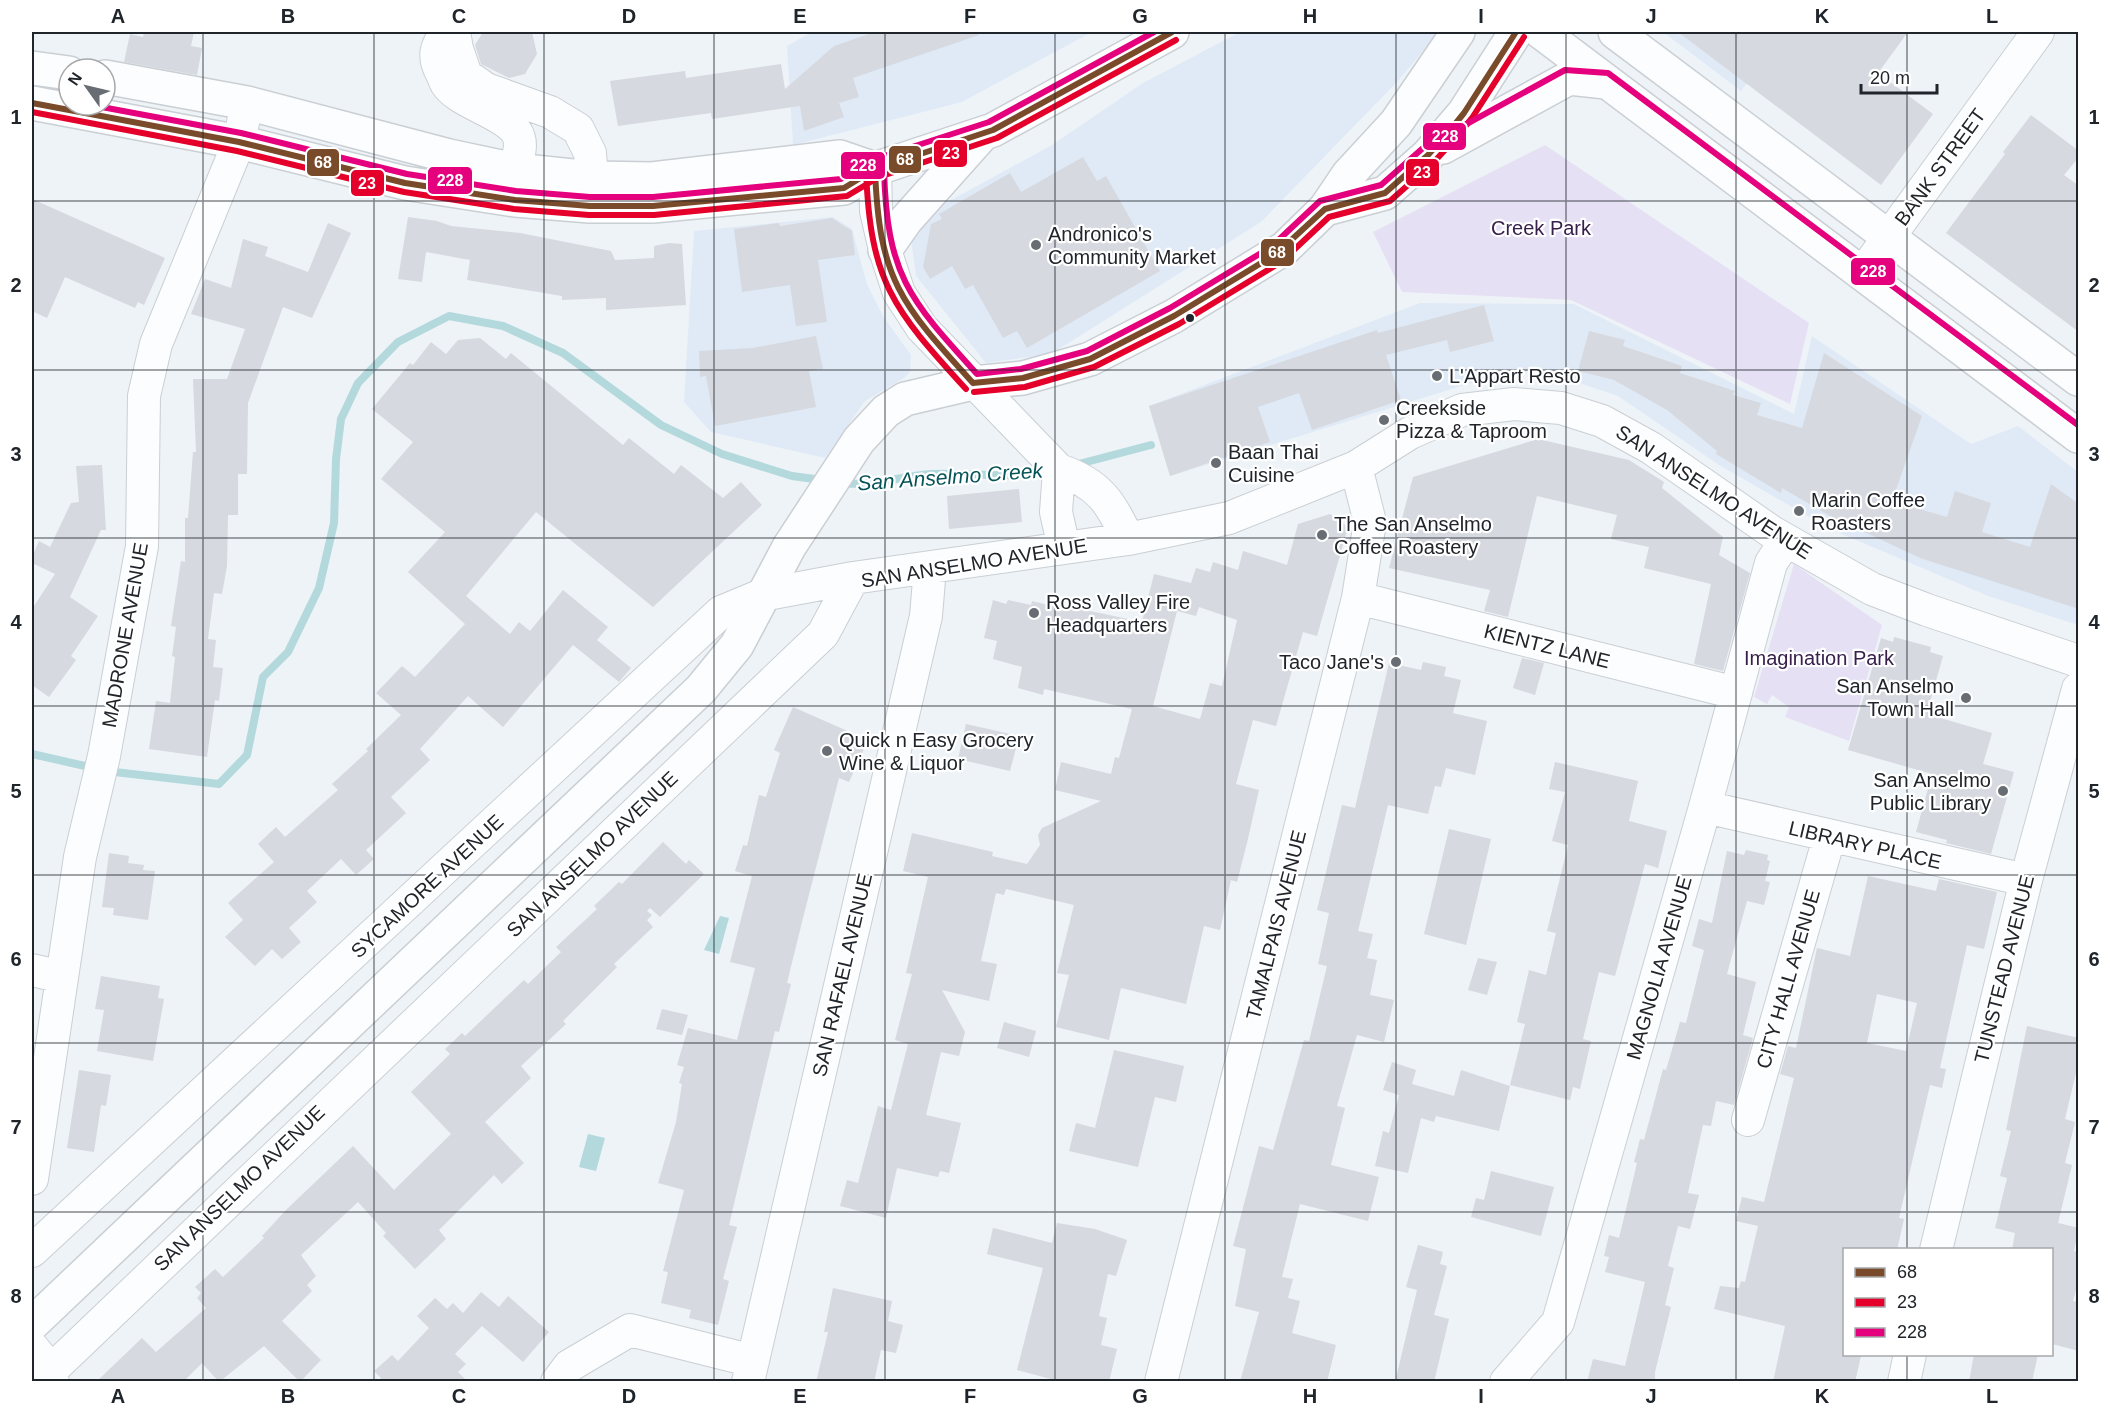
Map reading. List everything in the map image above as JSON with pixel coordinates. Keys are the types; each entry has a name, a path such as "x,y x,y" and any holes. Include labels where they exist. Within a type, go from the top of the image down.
{"main road":[{"path":"32,103 239,142 405,183 515,200 590,206 674,204 844,188 875,169 981,135 1172,32"},
{"path":"32,1324 676,715 728,658 750,624 762,595 789,547 859,440 886,411 905,399 973,383 1023,378 1090,359 1174,316 1276,254 1325,209 1348,175 1396,123 1458,32"},
{"path":"1325,209 1385,193 1428,155 1464,113 1516,32"},
{"path":"1541,32 2079,436"},
{"path":"1626,34 1889,237 2079,379"},
{"path":"32,68 57,71"},
{"path":"1428,155 1569,78 1605,82"},
{"path":"117,79 247,102 449,156 515,170 592,178 652,179 840,157 875,169"},
{"path":"885,250 906,220 981,135"}],"street":[{"path":"446,32 436,47 436,63 449,87 468,102 511,125 519,136 520,150 515,170"},
{"path":"454,32 466,75 486,89 550,112 578,129 590,153 592,178"},
{"name":"BANK STREET","path":"1862,274 2038,32"},
{"name":"MADRONE AVENUE","path":"32,1179 80,857 104,756 142,546 144,396 156,344 239,142 247,102"},
{"path":"875,169 876,211 885,250 899,293 922,328 1019,431 1057,483 1056,512 1064,548"},
{"name":"SAN ANSELMO AVENUE","path":"43,1370 823,634 853,578 1128,539 1229,519 1356,467 1410,433 1462,410 1514,404 1561,408 1602,421 1651,448 1786,540 1872,589 1927,610 2079,660"},
{"name":"TAMALPAIS AVENUE","path":"1161,1382 1358,598 1370,522 1356,467"},
{"path":"1057,483 1079,477 1110,502 1128,539"},
{"name":"MAGNOLIA AVENUE","path":"1506,1382 1558,1322 1706,807 1772,563 1786,540"},
{"name":"SAN RAFAEL AVENUE","path":"750,1371 926,616 930,568"},
{"name":"SYCAMORE AVENUE","path":"32,1251 721,612 762,595 853,578"},
{"name":"KIENTZ LANE","path":"1358,598 1736,693"},
{"name":"TUNSTEAD AVENUE","path":"1936,1248 2026,880 2079,689"},
{"name":"LIBRARY PLACE","path":"1706,807 1829,838 2026,880"},
{"name":"CITY HALL AVENUE","path":"1748,1120 1829,838"},
{"path":"32,970 62,977"},
{"path":"556,1382 569,1366 630,1330 750,1371"},
{"path":"1904,1382 1910,1356"}],"shaded area":[{"path":"812,32 1092,32 962,102 793,145 787,46"},
{"path":"1240,32 1439,32 1397,82 1261,222 1051,354 986,363 916,276 910,233 933,210 1052,145 1143,83"},
{"path":"1663,32 1784,32 1741,91"},
{"path":"833,217 852,229 867,284 883,316 911,355 910,372 865,401 825,458 711,432 684,402 694,231"},
{"path":"1420,303 1574,304 1794,414 1812,336 1971,444 2018,426 2078,472 2078,625 1988,596 1830,529 1719,465 1618,396 1538,369 1468,384 1170,476 1149,406"}],"green space":[{"name":"Creek Park","path":"1545,145 1809,323 1790,404 1571,300 1402,292 1373,232"},
{"name":"Imagination Park","path":"1794,564 1882,625 1849,741 1785,717 1789,707 1772,695 1767,704 1754,697"}],"water":[{"path":"720,916 729,918 719,954 704,950"},
{"path":"588,1134 605,1138 596,1171 579,1167"}],"building":[{"path":"144,32 194,32 191,46 202,48 197,75 124,62 130,34 143,37"},
{"path":"483,32 532,32 537,54 525,74 509,78 481,64 475,45"},
{"path":"875,32 979,32 979,35 853,78 859,97 839,103 844,117 804,131 800,106 712,119 711,113 618,126 610,81 685,71 686,78 781,64 785,89 834,46"},
{"path":"1678,32 1908,32 1878,73 1933,114 1881,185"},
{"path":"2031,115 2079,151 2079,157 2064,175 2079,186 2079,332 1946,233"},
{"name":"Andronico's Community Market","path":"1083,157 1097,181 1106,176 1160,271 1027,348 1017,331 1003,338 973,285 965,289 952,266 930,279 923,267 931,224 942,219 939,214 1010,173 1021,192"},
{"path":"32,199 165,258 144,305 138,302 135,308 65,277 47,318 32,311"},
{"path":"408,217 437,221 451,226 520,233 611,251 615,260 654,258 654,246 669,243 682,244 686,305 606,310 606,298 562,300 562,296 467,280 470,260 426,252 422,282 398,279"},
{"path":"832,218 852,231 855,255 818,260 827,322 796,326 790,285 742,292 734,229 779,223 780,226"},
{"path":"328,223 351,233 312,318 283,307 248,403 247,474 238,474 238,515 228,515 227,566 222,594 214,593 208,639 216,640 213,667 223,668 219,701 215,700 207,757 149,749 156,701 170,703 176,627 171,626 181,561 185,562 185,518 188,518 193,452 196,452 193,379 227,379 245,329 191,314 205,279 231,288 243,239 268,247 265,256 308,272"},
{"path":"1484,305 1494,341 1450,352 1447,340 1386,355 1401,400 1312,430 1299,393 1258,407 1270,442 1170,476 1149,406 1377,330 1378,333"},
{"path":"1589,331 1625,340 1623,346 1682,366 1680,373 1735,391 1733,395 1761,403 1757,415 1802,428 1824,353 1922,416 1892,501 1947,517 1955,491 1991,503 1982,532 2030,547 2051,484 2079,504 2079,609 1920,558 1830,516 1782,488 1781,493 1716,454 1717,451 1667,410 1614,380 1578,371"},
{"path":"816,336 823,369 809,371 816,407 715,426 706,376 700,377 699,351 752,348"},
{"path":"480,338 506,359 511,353 623,445 629,438 674,474 681,465 723,498 741,482 762,505 653,607 536,512 466,596 510,634 519,622 530,631 563,590 608,627 597,640 631,668 619,682 573,645 503,727 468,696 420,749 430,760 391,797 406,813 366,850 374,859 356,875 341,859 307,891 317,902 289,928 301,942 282,959 272,949 255,966 225,937 243,920 228,903 274,862 258,844 276,827 285,837 338,790 332,784 368,751 366,749 401,715 376,693 402,666 415,677 465,624 408,572 445,532 381,479 413,442 372,409 410,363 413,365 431,342 446,354 458,340"},
{"path":"1538,439 1629,460 1664,482 1662,488 1723,537 1719,555 1750,573 1723,671 1694,664 1711,584 1644,568 1649,547 1611,539 1617,515 1537,496 1508,617 1484,611 1490,590 1389,568 1413,477"},
{"path":"102,465 106,530 101,530 70,597 98,616 71,656 76,660 49,697 32,685 32,609 55,574 32,563 32,557 39,541 50,547 71,503 79,502 76,466"},
{"path":"1019,489 1022,522 949,529 947,496"},
{"path":"1330,514 1348,527 1317,636 1303,632 1276,726 1253,720 1236,784 1259,790 1247,843 1237,882 1231,880 1220,930 1204,926 1186,1004 1121,988 1109,1040 1056,1027 1069,975 1057,973 1074,905 1006,889 1004,895 996,893 981,961 997,964 989,1001 942,990 965,1032 959,1056 941,1052 926,1115 961,1123 949,1173 940,1171 938,1177 897,1168 886,1218 840,1206 847,1180 858,1183 878,1106 891,1110 908,1044 895,1040 912,974 906,973 928,877 903,871 912,833 993,852 992,856 1027,864 1040,845 1038,835 1042,828 1101,801 1055,790 1061,762 1111,774 1115,757 1119,758 1132,709 1044,689 1043,695 1018,688 1022,667 993,659 997,641 984,638 993,600 1006,604 1008,600 1031,605 1032,601 1056,607 1057,604 1142,622 1154,574 1191,583 1196,568 1210,572 1213,562 1238,570 1243,551 1287,565 1298,524","holes":["1199,607 1237,620 1222,686 1210,683 1200,719 1153,706 1177,611 1196,616"]},
{"path":"1894,637 1931,647 1930,652 1943,656 1930,702 1941,705 1937,717 1992,733 1983,764 2014,772 1991,854 1946,843 1947,840 1916,832 1932,774 1848,750 1881,638 1893,642"},
{"path":"1522,658 1544,663 1535,695 1513,688"},
{"path":"1423,662 1446,667 1444,676 1461,680 1453,713 1487,721 1475,775 1446,768 1441,787 1435,786 1428,814 1388,805 1358,931 1373,934 1367,958 1377,960 1370,995 1394,1000 1384,1042 1357,1035 1337,1106 1345,1108 1331,1165 1379,1177 1368,1221 1300,1204 1282,1277 1293,1279 1288,1298 1300,1301 1292,1333 1336,1345 1327,1382 1240,1382 1259,1312 1235,1306 1246,1249 1233,1246 1259,1146 1273,1150 1304,1040 1309,1041 1327,966 1318,964 1329,913 1317,910 1342,805 1355,808 1389,663 1421,670"},
{"path":"793,707 868,740 849,782 839,778 803,918 787,983 791,984 779,1032 775,1031 729,1225 737,1227 723,1279 729,1281 718,1325 689,1318 691,1310 661,1303 668,1272 663,1271 684,1190 658,1183 676,1122 682,1084 679,1083 684,1067 677,1065 688,1028 737,1040 755,968 730,962 752,876 735,871 743,845 747,846 759,795 766,797 780,753 774,750"},
{"path":"966,724 1019,736 1010,771 958,759"},
{"path":"1555,762 1638,781 1629,821 1667,831 1658,868 1645,864 1615,976 1599,972 1583,1039 1591,1041 1580,1089 1573,1087 1570,1100 1510,1085 1525,1024 1517,1022 1529,970 1546,975 1556,933 1547,931 1568,845 1552,841 1565,792 1549,789"},
{"path":"1449,829 1491,839 1466,945 1424,934"},
{"path":"663,842 686,864 689,860 704,874 660,917 650,908 647,911 652,915 647,920 653,927 614,964 617,967 563,1021 566,1024 521,1066 531,1078 485,1122 524,1163 502,1184 494,1175 439,1230 446,1239 415,1269 383,1236 386,1233 358,1202 301,1255 316,1276 307,1285 312,1291 282,1321 321,1360 300,1382 264,1346 219,1382 202,1363 183,1382 96,1382 142,1338 156,1352 206,1308 197,1298 201,1293 195,1287 215,1269 223,1277 264,1238 262,1236 286,1210 353,1146 394,1190 451,1134 411,1092 450,1054 445,1049 462,1033 465,1036 524,980 528,984 561,952 556,947 597,909 594,906 619,882 622,884"},
{"path":"1746,850 1768,855 1767,860 1770,861 1765,881 1770,882 1764,905 1747,901 1727,974 1756,982 1743,1035 1753,1038 1734,1105 1716,1101 1711,1126 1703,1125 1688,1193 1699,1195 1690,1229 1678,1226 1668,1266 1674,1268 1665,1305 1671,1307 1655,1372 1655,1382 1587,1382 1593,1359 1625,1366 1645,1282 1605,1272 1609,1257 1604,1256 1609,1235 1619,1238 1637,1163 1634,1162 1640,1139 1644,1140 1663,1069 1666,1070 1680,1022 1686,1023 1704,950 1692,946 1699,919 1712,923 1727,851 1744,855"},
{"path":"109,853 129,856 128,863 144,865 143,870 155,871 148,920 113,915 114,908 102,907"},
{"path":"1868,876 1936,891 1939,879 1997,892 1984,949 1967,945 1940,1068 1946,1069 1942,1088 1930,1085 1899,1218 1904,1219 1897,1248 1843,1248 1843,1356 1861,1356 1855,1382 1773,1382 1785,1326 1714,1309 1720,1286 1739,1288 1741,1281 1745,1282 1758,1226 1736,1221 1742,1197 1764,1202 1794,1078 1780,1074 1788,1046 1796,1048 1817,948 1850,956","holes":["1877,994 1917,1003 1906,1051 1867,1043"]},
{"path":"1478,958 1497,962 1487,995 1468,990"},
{"path":"101,976 160,986 158,998 164,999 153,1061 97,1051 104,1010 95,1009"},
{"path":"662,1009 688,1015 682,1035 656,1029"},
{"path":"1004,1022 1036,1031 1029,1057 997,1048"},
{"path":"2027,1026 2079,1038 2079,1060 2065,1119 2075,1122 2065,1163 2072,1165 2058,1223 2079,1228 2074,1251 2079,1252 2079,1279 2073,1301 2079,1302 2079,1351 2053,1344 2053,1248 2012,1248 2015,1233 1995,1228 2007,1178 2000,1176 2011,1131 2006,1130"},
{"path":"1114,1050 1184,1066 1176,1102 1155,1097 1138,1167 1069,1151 1076,1123 1095,1128"},
{"path":"1392,1062 1416,1070 1412,1084 1454,1096 1461,1070 1510,1086 1499,1131 1436,1116 1434,1122 1421,1118 1408,1173 1375,1166 1383,1131 1389,1133 1399,1095 1383,1090"},
{"path":"79,1070 111,1075 106,1106 101,1105 94,1152 67,1148"},
{"path":"1491,1171 1554,1187 1541,1236 1471,1217 1476,1198 1484,1200"},
{"path":"1057,1223 1095,1229 1127,1240 1116,1276 1108,1274 1099,1316 1107,1318 1101,1345 1117,1349 1109,1382 1062,1382 1017,1370 1043,1268 987,1254 993,1228 1052,1243"},
{"path":"1418,1245 1443,1252 1440,1264 1447,1266 1434,1315 1449,1319 1434,1382 1395,1382 1417,1290 1406,1287"},
{"path":"833,1288 892,1301 888,1321 903,1325 896,1353 881,1350 874,1382 816,1382 828,1332 824,1332"},
{"path":"481,1292 499,1307 508,1296 549,1332 523,1362 482,1326 455,1354 466,1364 458,1372 468,1382 378,1382 381,1378 374,1371 392,1355 398,1361 429,1328 417,1316 435,1298 447,1309 453,1303 463,1313"},
{"path":"1974,1356 2038,1356 2032,1382 1969,1382"}],"waterway":[{"name":"San Anselmo Creek","path":"106,771 219,784 247,755 263,677 288,652 319,588 334,523 336,459 341,419 358,383 398,342 449,316 503,326 563,353 661,425 722,454 792,476 822,480"},
{"name":"San Anselmo Creek","path":"1075,465 1151,445"},
{"name":"San Anselmo Creek","path":"840,483 864,484 932,474 1019,475 1048,471"},
{"name":"San Anselmo Creek","path":"32,754 94,768"}],"transit line":[{"name":"228","path":"117,110 241,133 407,174 516,191 590,197 653,197 841,179 872,160 989,122 1154,32"},
{"name":"68","path":"32,103 239,142 405,183 515,200 590,206 653,206 844,188 875,169 993,130 1172,32"},
{"name":"68","path":"973,383 1023,378 1090,359 1174,316 1276,254 1325,209 1385,193 1428,155 1447,134 1464,113 1516,32"},
{"name":"23","path":"974,392 1025,387 1094,367 1179,324 1281,262 1329,217 1390,201 1434,162 1472,118 1524,37"},
{"name":"23","path":"32,112 237,151 404,192 514,209 589,215 654,215 847,196 879,177 997,138 1176,40"},
{"name":"228","path":"884,169 890,235 906,283 918,304 977,374 1021,369 1087,351 1170,308 1271,247 1320,201 1381,185 1423,148 1565,70 1608,73 2078,425"},
{"name":"23","path":"866,169 868,208 873,240 880,267 890,291 920,337 966,389"},
{"name":"68","path":"875,169 877,207 882,238 889,265 899,288 911,310 928,332 973,383"}],"place":[{"name":"Andronico's Community Market","path":"1036,245"},
{"name":"L'Appart Resto","path":"1437,376"},
{"name":"Creekside Pizza & Taproom","path":"1384,420"},
{"name":"Baan Thai Cuisine","path":"1216,463"},
{"name":"Marin Coffee Roasters","path":"1799,511"},
{"name":"The San Anselmo Coffee Roastery","path":"1322,535"},
{"name":"Ross Valley Fire Headquarters","path":"1034,613"},
{"name":"Taco Jane's","path":"1396,662"},
{"name":"San Anselmo Town Hall","path":"1966,698"},
{"name":"Quick n Easy Grocery Wine & Liquor","path":"827,751"},
{"name":"San Anselmo Public Library","path":"2003,791"}]}
